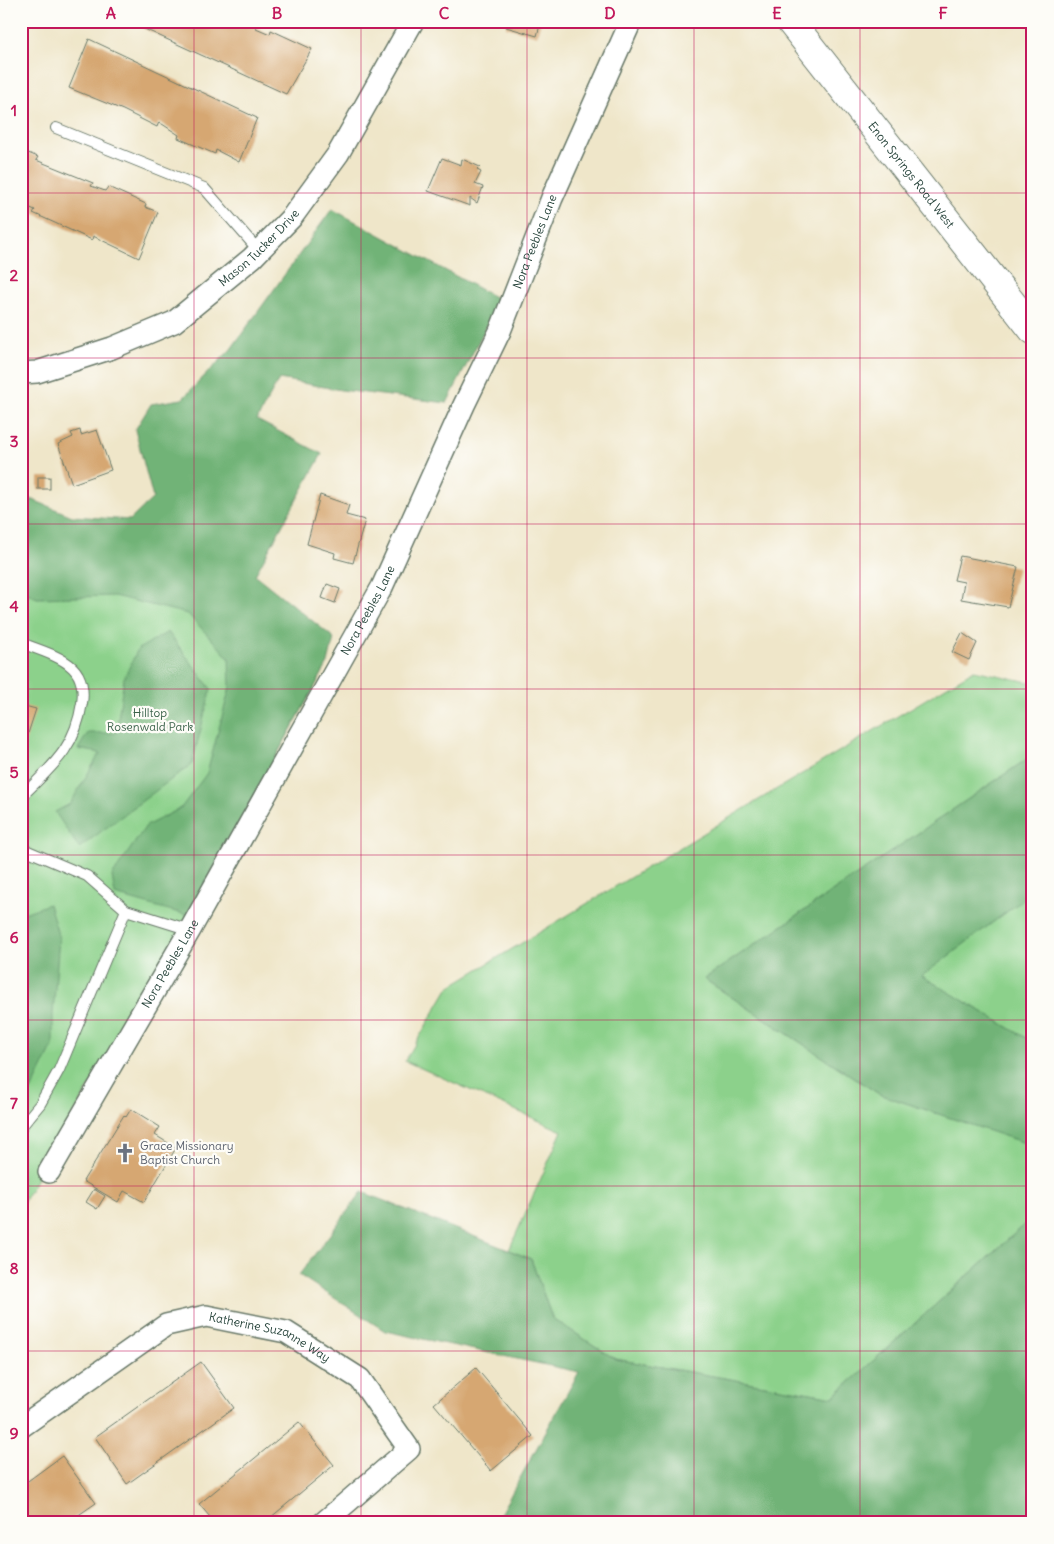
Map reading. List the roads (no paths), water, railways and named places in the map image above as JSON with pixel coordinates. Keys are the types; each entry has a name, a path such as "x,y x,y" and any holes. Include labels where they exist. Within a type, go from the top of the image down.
{"street":[{"name":"Mason Tucker Drive","path":"21,373 37,372 112,348 174,322 252,258 292,218 338,154 413,21"},
{"name":"Nora Peebles Lane","path":"49,1172 190,930 382,587 464,405 500,331 552,198 631,21"},
{"name":"Enon Springs Road West","path":"790,21 1033,330"},
{"name":"Katherine Suzanne Way","path":"21,1427 166,1325 206,1316 286,1332 360,1379 408,1449 323,1523"}],"lane":[{"path":"56,128 204,188 259,251"},
{"path":"21,643 65,661 74,668 81,680 83,696 80,719 73,738 56,762 21,797"},
{"path":"21,848 87,876 126,910 190,930"},
{"path":"21,1127 40,1104 59,1070 126,910"}],"place":[{"name":"Grace Missionary Baptist Church","path":"125,1153"}],"park label":[{"name":"Hilltop Rosenwald Park","path":"150,720"}]}
